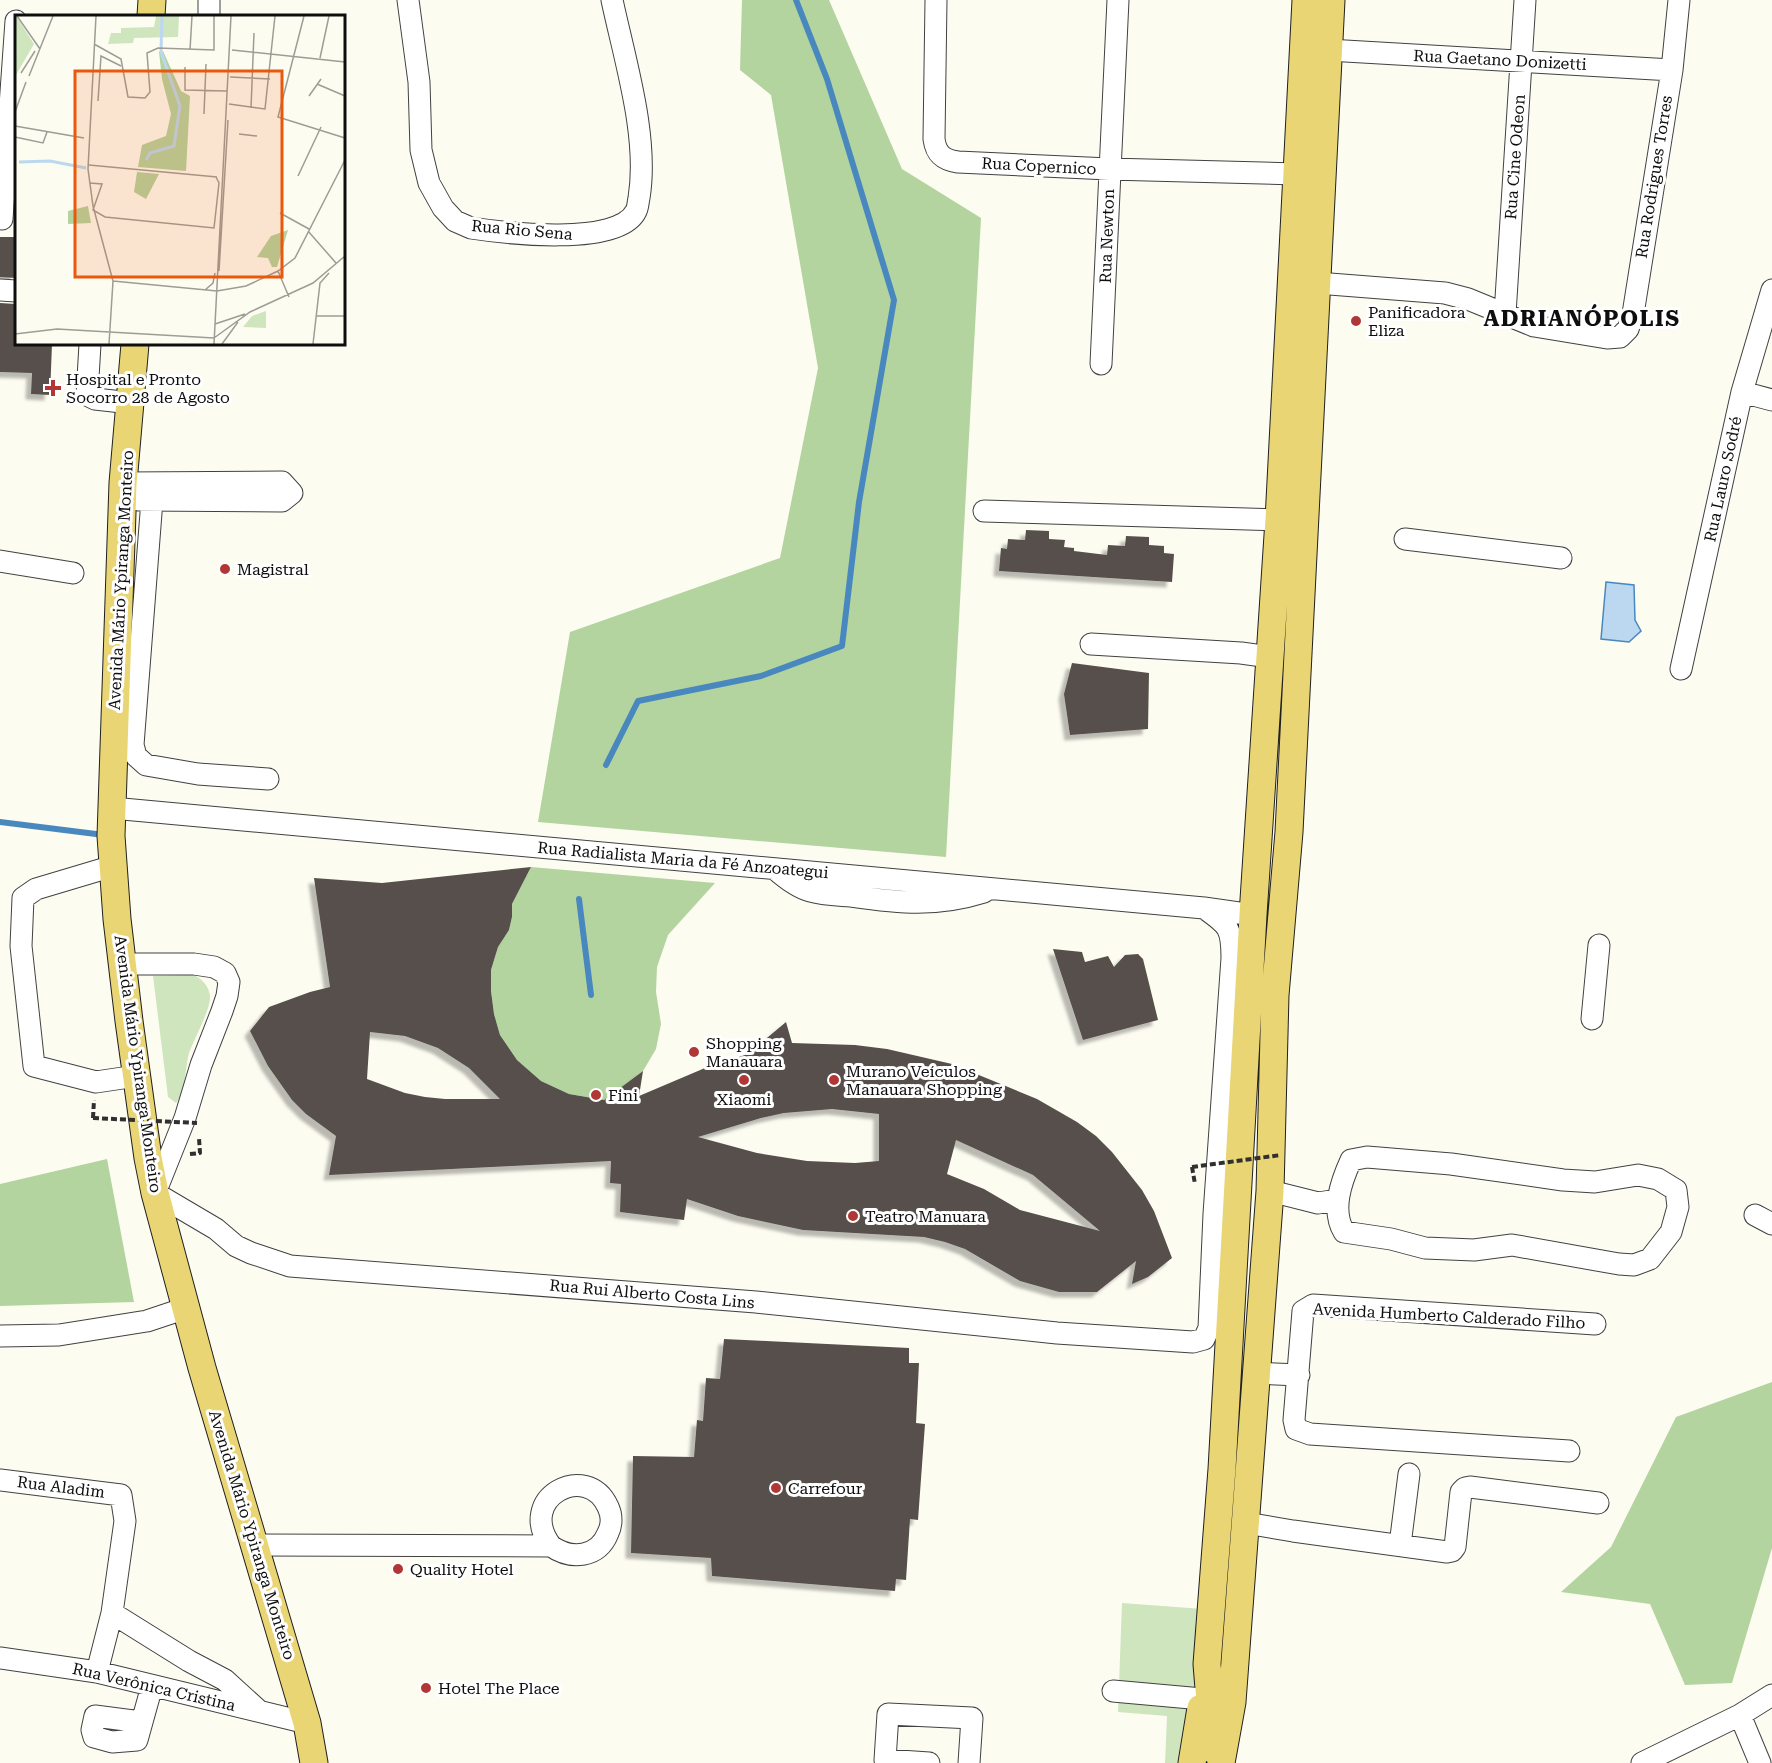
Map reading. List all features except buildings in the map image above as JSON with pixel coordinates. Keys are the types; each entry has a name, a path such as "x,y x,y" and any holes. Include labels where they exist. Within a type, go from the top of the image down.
{"main road":[{"path":"151,15 152,0"},
{"path":"1192,1763 1207,1664 1222,1469 1252,915 1279,520 1306,0"},
{"path":"1221,1763 1232,1702 1270,1191 1275,995 1289,832 1331,0"},
{"name":"Avenida Mário Ypiranga Monteiro","path":"135,345 123,491 131,603 112,808 113,866 136,1076 155,1193 186,1308 307,1723 314,1763"},
{"path":"1229,1005 1246,1032"},
{"path":"1220,1127 1242,1100"},
{"path":"1207,1664 1215,1763"}],"street":[{"path":"208,15 209,0"},
{"name":"Rua Rio Sena","path":"408,0 419,82 422,150 429,183 443,208 454,221 471,228 578,235 615,228 628,221 637,211 642,179 642,156 638,130 612,0"},
{"name":"Rua Copernico","path":"936,0 934,139 939,154 950,161 1109,169 1297,174"},
{"name":"Rua Newton","path":"1101,364 1118,0"},
{"name":"Rua Cine Odeon","path":"1504,314 1525,0"},
{"name":"Rua Rodrigues Torres","path":"1504,314 1534,326 1607,338 1620,337 1628,329 1633,314 1672,70 1679,0"},
{"path":"0,19 15,21"},
{"path":"6,219 15,41"},
{"name":"Rua Gaetano Donizetti","path":"1328,50 1672,70"},
{"path":"1317,283 1445,293 1468,299 1504,314"},
{"path":"0,290 15,291"},
{"name":"Rua Lauro Sodré","path":"1681,669 1742,392 1772,290"},
{"path":"90,345 87,395 95,399 131,402"},
{"path":"1742,392 1772,400"},
{"path":"282,482 292,493 282,501 152,500 123,491 282,482"},
{"path":"152,500 131,603 133,746 136,756 146,765 198,774 268,779"},
{"path":"984,511 1279,520"},
{"path":"1405,539 1561,558"},
{"path":"0,561 73,573"},
{"path":"1091,644 1241,653 1270,657"},
{"name":"Rua Radialista Maria da Fé Anzoategui","path":"112,808 1204,908 1252,915"},
{"path":"113,866 36,889 23,898 21,946 34,1066 96,1082 136,1076"},
{"name":"Rua Rui Alberto Costa Lins","path":"155,1193 216,1229 236,1246 290,1266 756,1302 1057,1333 1167,1342 1201,1341 1208,1333 1232,958 1226,924 1204,908"},
{"path":"1592,1019 1599,945"},
{"path":"122,964 194,964 214,967 225,973 229,982 227,996 201,1065 181,1129 155,1193"},
{"path":"1367,1157 1451,1164 1594,1182 1638,1175 1658,1179 1676,1190 1678,1207 1671,1232 1650,1259 1634,1265 1512,1245 1474,1250 1425,1248 1391,1239 1358,1236 1344,1232 1339,1223 1338,1200 1344,1175 1351,1160 1367,1157"},
{"path":"1270,1191 1318,1203 1338,1200"},
{"name":"Avenida Humberto Calderado Filho","path":"1569,1451 1310,1434 1296,1429 1294,1419 1303,1311 1306,1307 1313,1305 1594,1324"},
{"path":"0,1336 59,1335 147,1321 186,1308"},
{"path":"1256,1373 1299,1375"},
{"path":"1400,1545 1409,1474"},
{"name":"Rua Aladim","path":"0,1480 121,1495 125,1521 112,1613"},
{"path":"1246,1523 1452,1551 1455,1547 1461,1492 1465,1488 1598,1503"},
{"path":"256,1545 551,1546"},
{"path":"97,1672 112,1613 189,1661 225,1680 258,1711"},
{"name":"Rua Verônica Cristina","path":"0,1658 97,1672 307,1723"},
{"path":"141,1722 152,1686"},
{"path":"1113,1691 1202,1699"},
{"path":"1642,1763 1740,1715 1772,1695"},
{"path":"929,1763 885,1760 888,1714 972,1718 969,1763"},
{"path":"1740,1715 1760,1763"}],"path":[{"path":"93,1118 197,1123"},
{"path":"1192,1167 1281,1155"}],"green space":[{"path":"742,0 829,0 902,169 981,218 946,857 538,822 570,632 780,558 818,368 771,95 740,70"},
{"path":"531,867 715,883 668,935 657,967 656,992 661,1024 656,1049 643,1071 604,1100 569,1094 541,1081 517,1060 500,1035 494,1014 491,970 498,947 509,930 512,904"},
{"path":"194,975 207,986 210,1002 189,1053 183,1086 176,1103 168,1097 153,976"},
{"path":"107,1159 134,1302 0,1306 0,1184"},
{"path":"1772,1382 1772,1548 1732,1683 1685,1685 1650,1604 1561,1592 1611,1547 1676,1417"},
{"path":"1122,1603 1203,1609 1185,1763 1165,1763 1167,1716 1118,1712"}],"water":[{"path":"1606,582 1634,585 1635,620 1641,631 1629,642 1601,639"}],"waterway":[{"path":"606,765 638,701 761,676 842,646 859,502 894,300 827,79 796,0"},
{"path":"0,822 104,835"},
{"path":"579,899 591,995"}],"place":[{"name":"Panificadora Eliza","path":"1356,321"},
{"name":"Hospital e Pronto Socorro 28 de Agosto","path":"53,388"},
{"name":"Magistral","path":"225,569"},
{"name":"Shopping Manauara","path":"694,1052"},
{"name":"Xiaomi","path":"744,1080"},
{"name":"Murano Veículos Manauara Shopping","path":"834,1080"},
{"name":"Fini","path":"596,1095"},
{"name":"Teatro Manuara","path":"853,1216"},
{"name":"Carrefour","path":"776,1488"},
{"name":"Quality Hotel","path":"398,1569"},
{"name":"Hotel The Place","path":"426,1688"}],"district":[{"name":"ADRIANÓPOLIS","path":"1582,318"}]}
